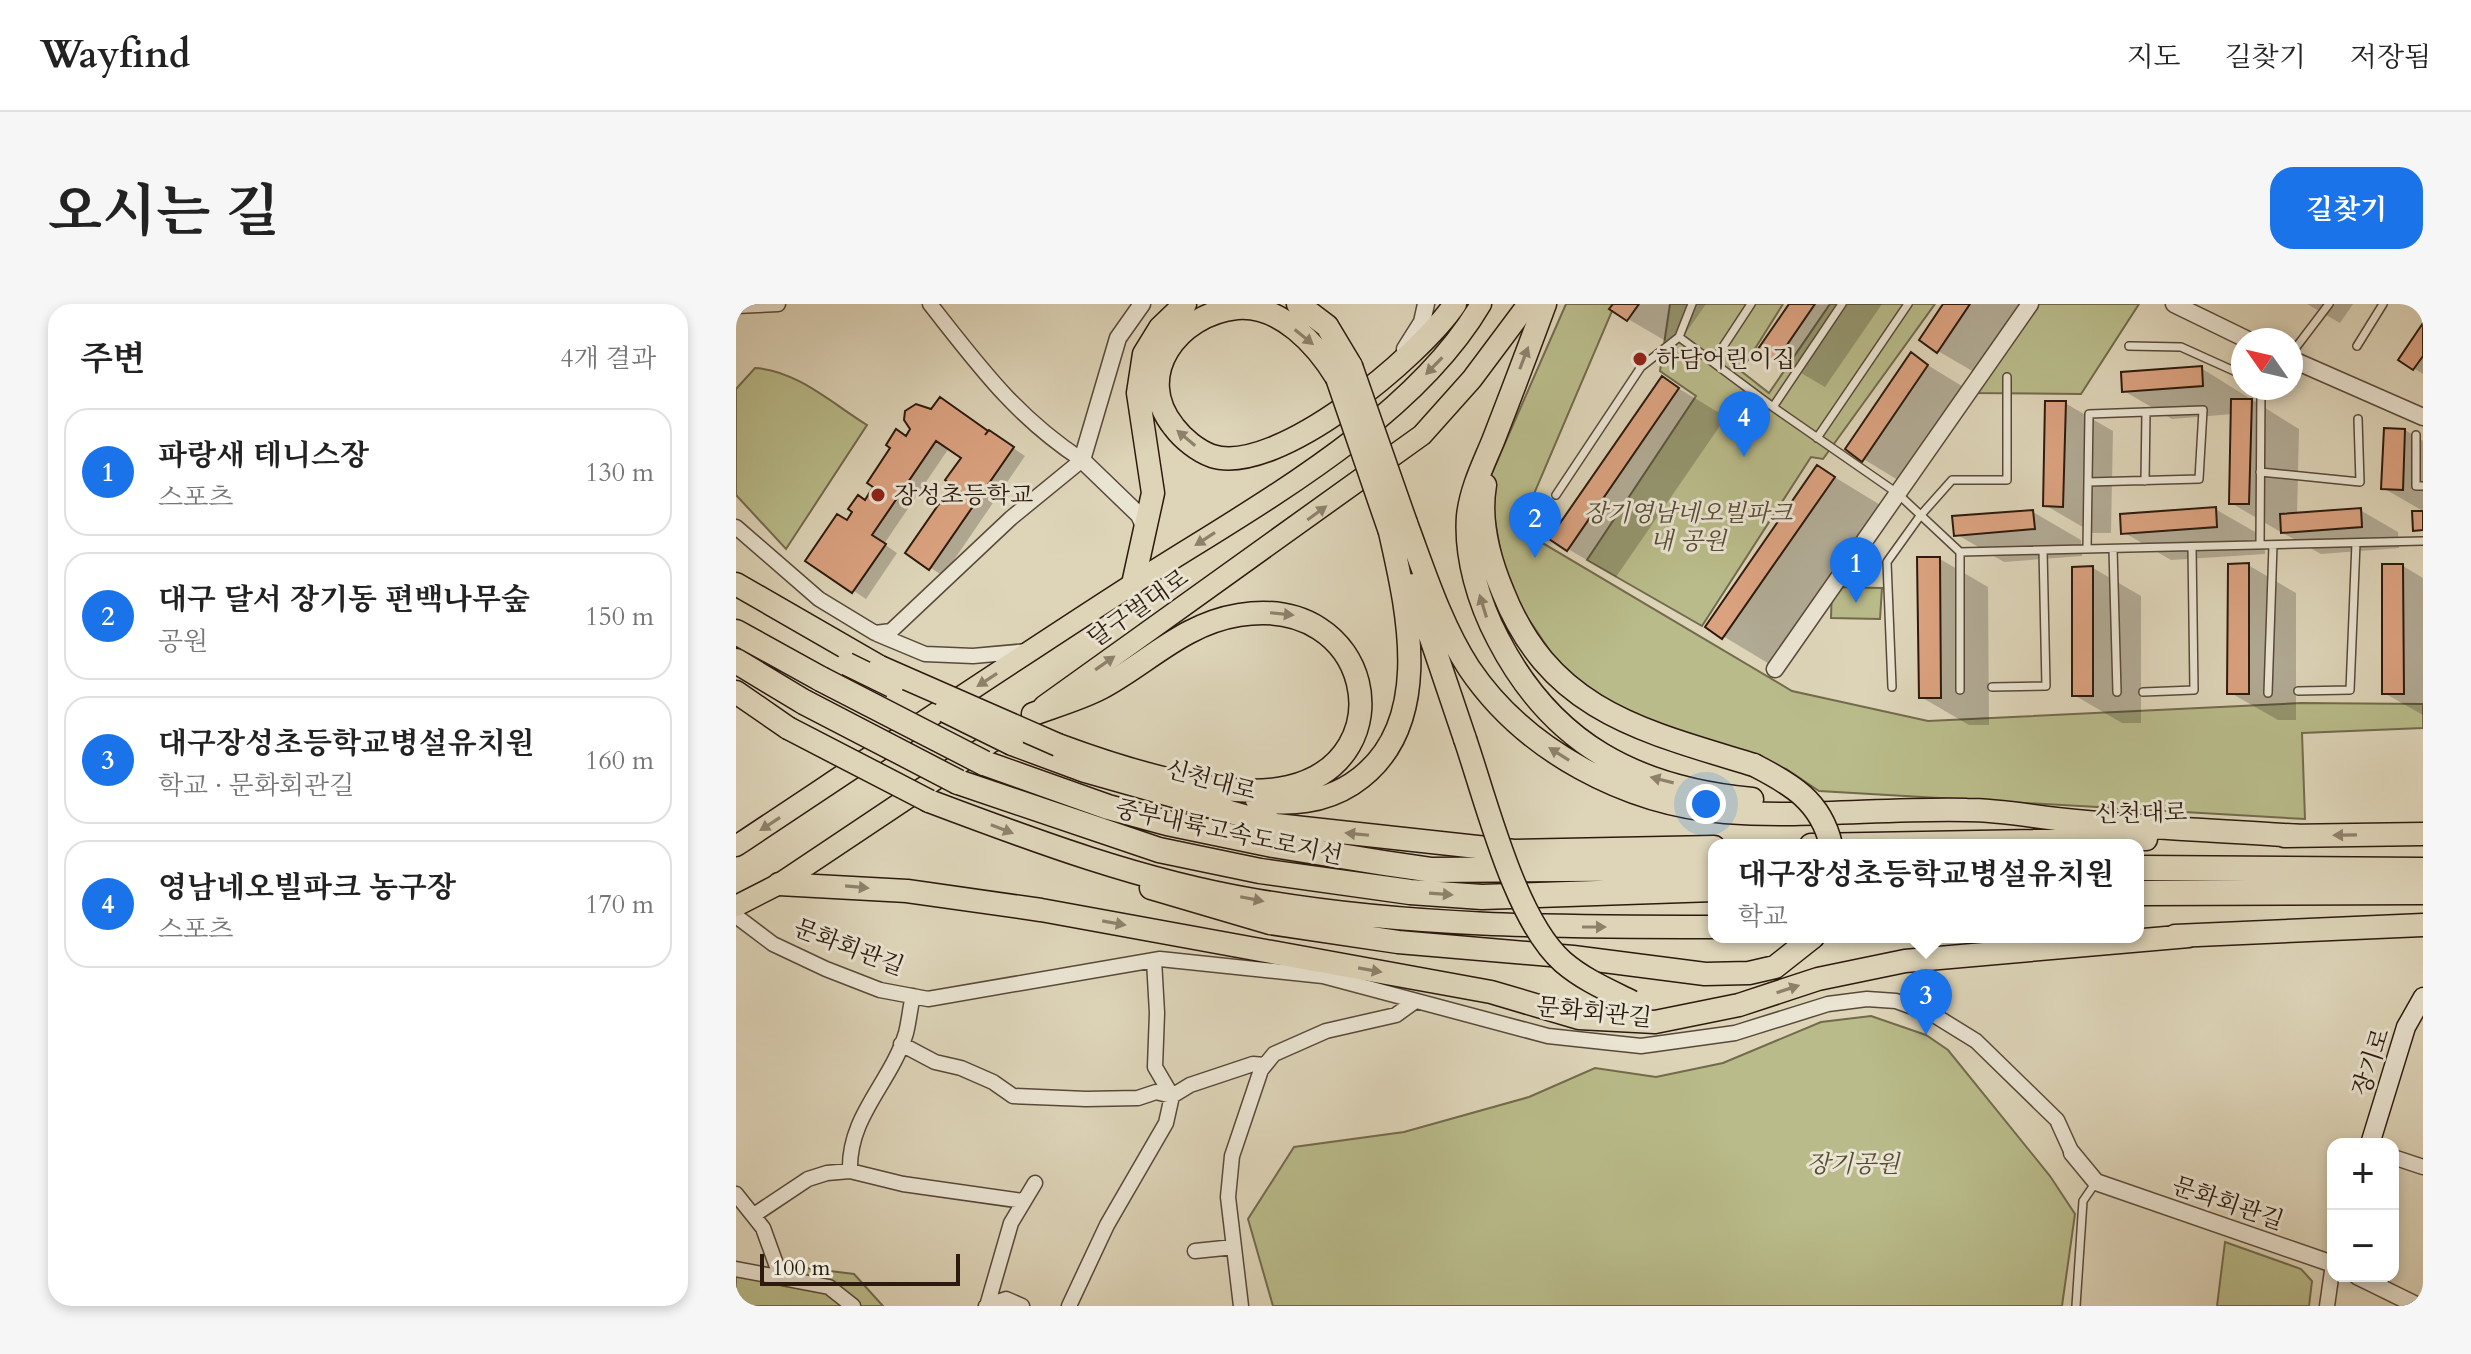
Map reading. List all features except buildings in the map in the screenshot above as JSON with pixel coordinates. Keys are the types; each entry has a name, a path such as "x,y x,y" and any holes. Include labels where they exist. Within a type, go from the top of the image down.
{"highway":[{"path":"1133,584 1153,493 1138,393 1144,354 1160,328 1185,304"},
{"path":"1298,304 1327,326 1398,528 1411,580 1516,887 1537,928 1560,959 1582,977 1632,1002 1663,1011 1739,1005"},
{"path":"1344,372 1300,332 1271,314 1241,307 1218,311 1179,334 1162,357 1155,389 1161,411 1184,439 1213,456 1255,456 1305,433 1383,379 1417,349 1455,304"},
{"path":"1545,304 1476,481 1468,515 1469,549 1484,614 1515,672 1538,704 1602,755 1644,775 1727,797 1877,811"},
{"path":"1492,442 1483,499 1490,562 1514,621 1544,665 1572,691 1607,714 1654,736 1754,765 1797,787 1816,807 1829,839"},
{"path":"736,584 880,667 1058,745 1098,760 1269,802 1306,801 1346,788 1377,762 1400,723 1409,673 1398,528"},
{"path":"1398,528 1469,667 1500,707 1547,746 1592,774 1680,806 1727,812 1971,810 2076,821 2300,836"},
{"name":"신천대로","path":"736,599 847,664 1012,744 1085,771 1276,825 1514,851 1708,847"},
{"path":"1033,714 1101,688 1162,646 1219,619 1260,613 1295,615 1335,639 1351,661 1362,697 1355,729 1331,764 1310,780 1276,789 1192,784"},
{"name":"중부내륙고속도로지선","path":"736,632 984,763 1108,807 1204,832 1420,869 1708,868"},
{"name":"중부내륙고속도로지선","path":"736,661 804,702 958,782 1159,850 1275,873 1410,892 1482,897 1708,889"},
{"path":"736,692 788,728 929,801 1177,897 1270,923 1398,942 1573,957 1705,974 1749,973 1775,967 1805,943"},
{"name":"신천대로","path":"2137,839 2423,834"},
{"path":"1072,855 1252,900 1385,917 1499,927 1708,927"},
{"path":"2144,868 2423,870"},
{"path":"779,884 907,891 1041,910 1491,992 1579,1018 1655,1022 1739,1005 1818,979 1905,961 2109,943"},
{"path":"2144,893 2423,892"},
{"path":"2144,940 2412,925"},
{"path":"2144,935 2189,936"}],"main road":[{"name":"달구벌대로","path":"736,846 1133,584 1204,541 1395,406 1462,336 1481,304"},
{"name":"달구벌대로","path":"736,906 779,884 1033,714 1422,435 1472,379 1528,304"},
{"name":"장기로","path":"2372,1138 2406,1027 2423,997"}],"street":[{"path":"736,306 778,304"},
{"path":"930,304 1006,401 1053,441 1082,460 1139,515 1146,530"},
{"path":"875,633 891,631 1011,518 1082,460 1118,338 1142,304"},
{"path":"1383,379 1414,336 1426,304"},
{"path":"1775,669 2030,304"},
{"path":"2174,304 2231,332"},
{"path":"2303,362 2423,417"},
{"path":"736,527 819,599 875,633 925,654 973,656 1033,650"},
{"name":"문화회관길","path":"736,916 773,944 826,969 880,990 928,999 1154,960 1323,976 1548,1036 1641,1046 1735,1033 1828,1004 1867,999 1896,1001 1934,1015 1976,1041 2057,1120 2072,1153 2096,1182 2327,1262"},
{"path":"1069,1306 1107,1225 1166,1123 1172,1096 1155,1067 1157,1013 1154,960"},
{"path":"850,1171 850,1150 856,1126 901,1044 913,996"},
{"path":"1241,1306 1228,1197 1232,1156 1265,1065 1274,1054 1326,1031 1396,1015 1414,1002"},
{"path":"901,1044 935,1062 961,1068 993,1082 1013,1096 1138,1098 1156,1092 1172,1096 1190,1085 1253,1064 1265,1065"},
{"path":"2399,1159 2423,1167"},
{"path":"754,1215 808,1179 850,1171 903,1184 1023,1201"},
{"path":"986,1306 1011,1223 1035,1183"},
{"path":"736,1194 754,1215 774,1253 780,1275"},
{"path":"1195,1251 1234,1247"},
{"path":"736,1269 754,1275 780,1275 829,1287 853,1306"},
{"path":"2327,1306 2330,1282"},
{"path":"2369,1282 2418,1306"},
{"path":"986,1306 1006,1299 1022,1306"}],"lane":[{"path":"1556,495 1641,367 1679,337 1692,304"},
{"path":"1713,362 1751,304"},
{"path":"1773,407 1842,304"},
{"path":"1817,438 1908,304"},
{"path":"2303,340 2329,304"},
{"path":"2357,346 2383,304"},
{"path":"1679,337 1897,493 1960,552 2423,541 2423,550"},
{"path":"2129,346 2181,347 2231,370"},
{"path":"1892,687 1887,562 1920,516 1952,480 2007,480 2007,377"},
{"path":"2260,545 2261,400"},
{"path":"2087,549 2089,414 2203,410 2199,479 2088,482"},
{"path":"2145,481 2146,412"},
{"path":"2260,472 2360,482 2358,419"},
{"path":"2416,435 2416,486 2423,486"},
{"path":"2298,691 2350,690 2356,543"},
{"path":"2268,693 2273,545"},
{"path":"2143,692 2194,690 2192,547"},
{"path":"2113,549 2117,692"},
{"path":"1992,687 2046,686 2043,550"},
{"path":"1960,552 1960,690"},
{"path":"2076,1306 2083,1201 2096,1182"}],"green space":[{"path":"1566,304 1615,304 1519,529 1792,691 1928,721 2301,703 2423,704 2423,728 2302,733 2305,819 1819,791 1786,769 1672,734 1572,684 1507,587 1488,482"},
{"name":"장기영남네오빌파크 내 공원","path":"1670,304 1783,304 1741,371 1769,393 1830,304 1935,304 1823,459 1811,457 1702,626 1587,560 1696,396 1660,371"},
{"path":"2036,304 2139,304 2081,394 1973,393"},
{"path":"755,368 799,381 867,425 786,549 736,495 736,389"},
{"path":"1832,587 1882,588 1880,619 1831,618"},
{"name":"장기공원","path":"1871,1016 1926,1035 1948,1050 2050,1176 2075,1214 2062,1306 1273,1306 1248,1219 1294,1147 1404,1132 1529,1097 1595,1068 1656,1077 1723,1063 1821,1022"},
{"path":"2225,1242 2301,1269 2312,1281 2309,1306 2217,1306"},
{"path":"806,1268 854,1274 883,1306 736,1306 736,1277"}],"place":[{"name":"하담어린이집","path":"1640,359"},
{"name":"영남네오빌파크 농구장","path":"1744,457"},
{"name":"장성초등학교","path":"878,495"},
{"name":"대구 달서 장기동 편백나무숲","path":"1535,558"},
{"name":"파랑새 테니스장","path":"1856,603"},
{"name":"대구장성초등학교병설유치원","path":"1926,1035"}]}
